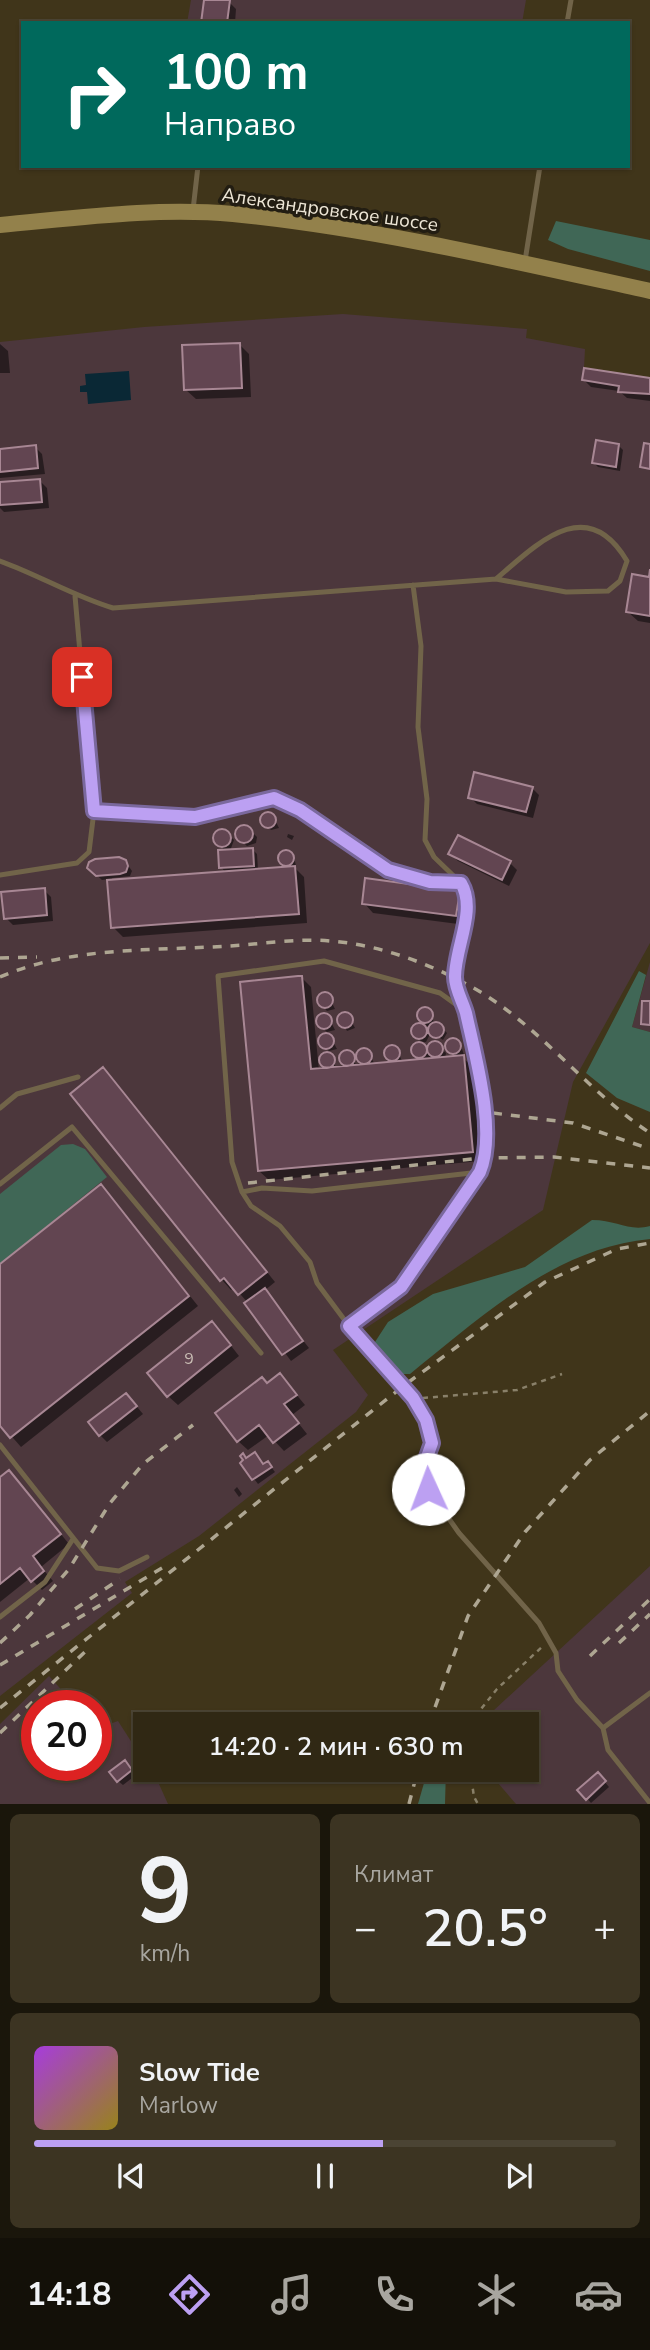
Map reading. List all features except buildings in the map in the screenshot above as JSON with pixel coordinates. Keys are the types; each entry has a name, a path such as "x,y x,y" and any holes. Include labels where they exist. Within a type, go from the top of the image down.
{"main road":[{"name":"Александровское шоссе","path":"0,225 148,212 232,214 375,235 650,291"}],"lane":[{"path":"567,21 571,0"},
{"path":"193,213 198,168"},
{"path":"525,264 540,168"},
{"path":"0,561 33,573 75,596 113,608 496,579 566,592 608,591 620,581 626,561 614,539 596,528 579,526 563,531 527,553 496,579"},
{"path":"349,1326 401,1287 480,1172 486,1158 484,1114 465,1011 455,979 468,896 461,883 435,857 425,840 426,799 418,727 421,646 413,585"},
{"path":"0,875 77,863 89,852 94,811 75,596"},
{"path":"94,811 195,817 274,798 300,810 388,870 430,882 461,883"},
{"path":"465,1011 440,993 324,961 218,976 232,1162 242,1192 251,1206 279,1226 310,1262 317,1283 349,1326 413,1398 426,1420 432,1443 423,1468 428,1489 458,1533 539,1623 556,1653 558,1671 577,1700 603,1728 608,1750 650,1803"},
{"path":"0,1108 17,1094 78,1077"},
{"path":"0,1184 72,1127 261,1353"},
{"path":"242,1192 262,1188 312,1191 480,1172"},
{"path":"0,1445 97,1568 119,1571 147,1557"},
{"path":"0,1617 45,1582 73,1539"},
{"path":"603,1728 650,1693"}],"path":[{"path":"413,1398 517,1390 562,1374"},
{"path":"479,1712 497,1689 549,1641"},
{"path":"472,1782 478,1804"}],"shaded area":[{"path":"191,0 526,0 522,21 187,21"},
{"path":"343,314 527,329 526,338 585,349 584,368 650,378 650,943 573,1082 543,1210 333,1350 368,1395 356,1412 199,1536 125,1582 132,1593 0,1696 0,342 144,327"},
{"path":"650,962 650,1032 632,1027"},
{"path":"650,1566 650,1804 516,1804 497,1782 539,1782 539,1712 492,1712"},
{"path":"49,1676 62,1690 35,1690"},
{"path":"21,1703 21,1781 112,1781 112,1723 118,1721 133,1744 133,1782 158,1782 168,1804 0,1804 0,1724"}],"green space":[{"path":"556,221 650,240 650,271 568,249 548,240"},
{"path":"639,971 646,975 632,1027 650,1032 650,1112 617,1098 586,1073"},
{"path":"73,1144 85,1149 107,1177 0,1264 0,1194 61,1145"},
{"path":"592,1220 636,1228 650,1226 650,1239 615,1245 582,1256 551,1271 492,1309 410,1374 399,1374 377,1351 375,1342 388,1322 433,1294 525,1267"},
{"path":"424,1782 446,1782 445,1804 418,1804"}],"water":[{"path":"129,371 131,400 88,404 87,392 80,392 80,386 86,385 85,374"}],"railway":[{"path":"0,977 55,960 113,952 305,940 366,946 437,970 495,1001 540,1037 626,1116 650,1133"},
{"path":"0,958 37,957"},
{"path":"493,1113 573,1123 650,1149"},
{"path":"248,1183 481,1158 554,1157 650,1168"},
{"path":"0,1708 402,1387 545,1282 617,1249 650,1243"},
{"path":"433,1712 468,1616 525,1532 590,1460 650,1411"},
{"path":"0,1643 30,1615 69,1569 110,1503 143,1464 193,1425"},
{"path":"0,1665 162,1568"},
{"path":"75,1609 120,1579"},
{"path":"590,1656 650,1599"},
{"path":"619,1643 650,1614"},
{"path":"0,1733 91,1646"},
{"path":"409,1804 415,1782"}],"route":[{"path":"82,677 94,811 195,817 274,798 300,810 388,870 430,882 461,883 468,896 455,979 465,1011 484,1114 486,1158 480,1172 401,1287 349,1326 413,1398 426,1420 432,1443 423,1468 428,1489"}]}
